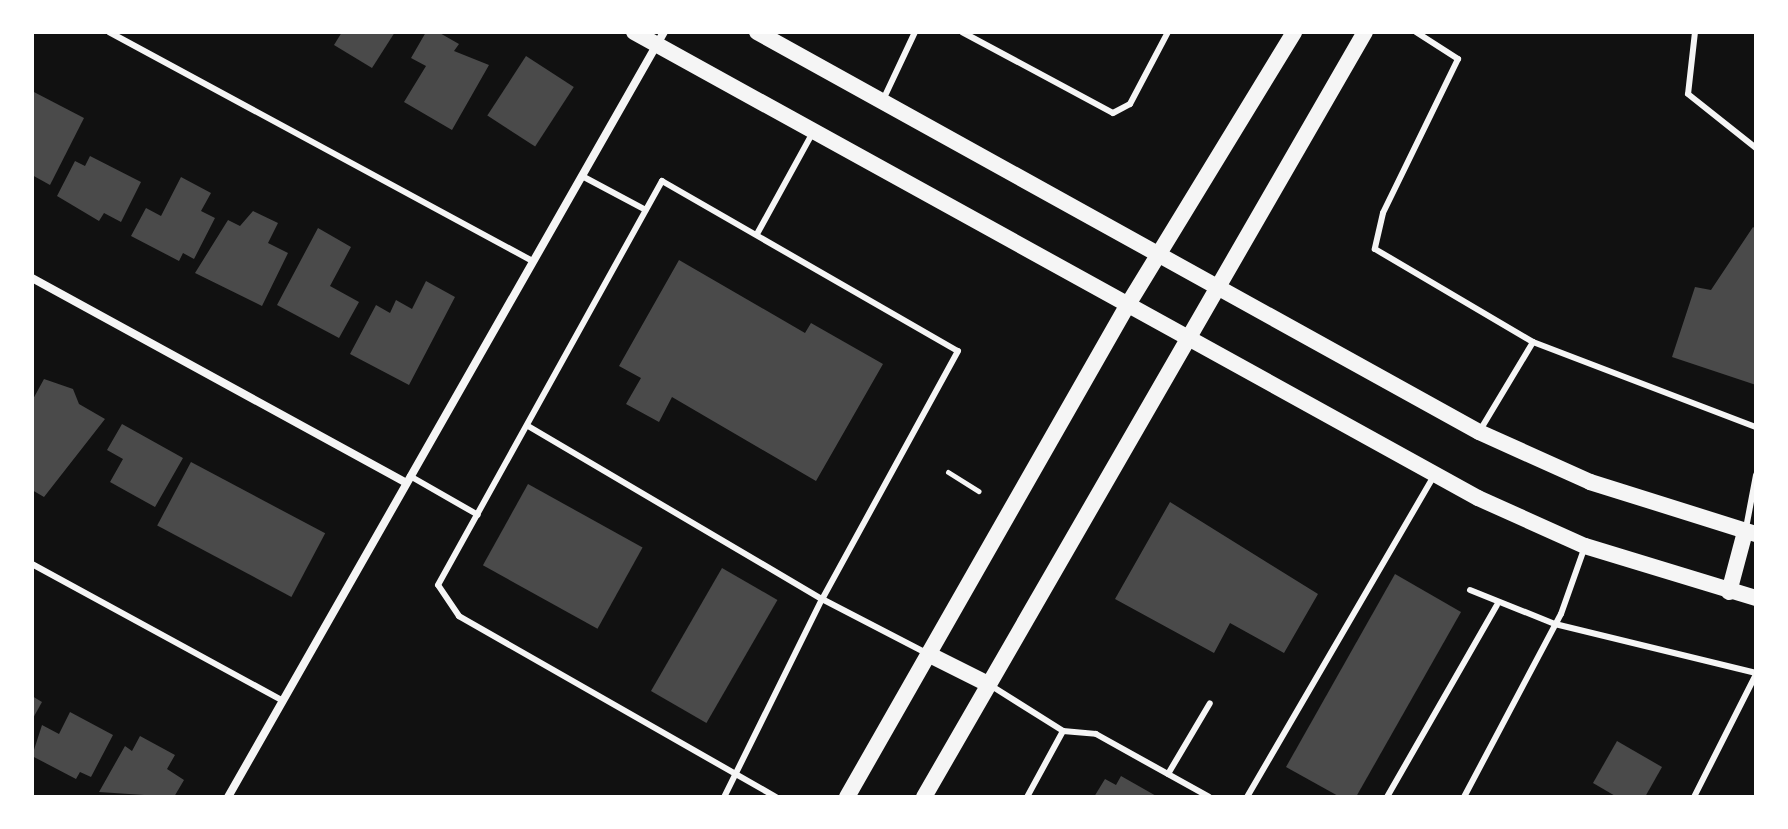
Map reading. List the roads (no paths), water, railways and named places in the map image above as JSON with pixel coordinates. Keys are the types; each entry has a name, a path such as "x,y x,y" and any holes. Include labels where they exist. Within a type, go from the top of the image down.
{"main road":[{"path":"634,32 660,38 813,132 1435,474 1585,546 1756,598"},
{"path":"757,32 1160,252 1479,432 1590,482 1750,533 1729,592"},
{"path":"847,797 1127,306 1294,32"},
{"path":"924,797 1216,285 1365,32"},
{"path":"928,654 988,684"}],"street":[{"path":"228,797 660,38"},
{"path":"32,278 408,480"}],"lane":[{"path":"109,32 533,261"},
{"path":"883,100 915,32"},
{"path":"962,32 1113,113 1130,104 1166,35 1154,32"},
{"path":"1416,32 1458,59 1383,213 1375,249 1533,342 1756,427"},
{"path":"1695,32 1688,94 1756,148"},
{"path":"757,234 813,132"},
{"path":"582,176 646,210"},
{"path":"724,797 738,772 822,599 958,351 662,181 438,585 459,616 738,772 776,797"},
{"path":"1479,432 1533,342"},
{"path":"528,426 822,599 928,654"},
{"path":"1247,797 1435,474"},
{"path":"1750,533 1756,475"},
{"path":"408,480 478,515"},
{"path":"1464,797 1555,624 1585,546"},
{"path":"32,564 283,701"},
{"path":"1470,590 1497,605 1555,624 1756,673 1694,797"},
{"path":"1387,797 1497,605"},
{"path":"988,684 1063,731 1096,734 1209,797"},
{"path":"1168,774 1210,703"},
{"path":"1027,797 1063,731"}]}
